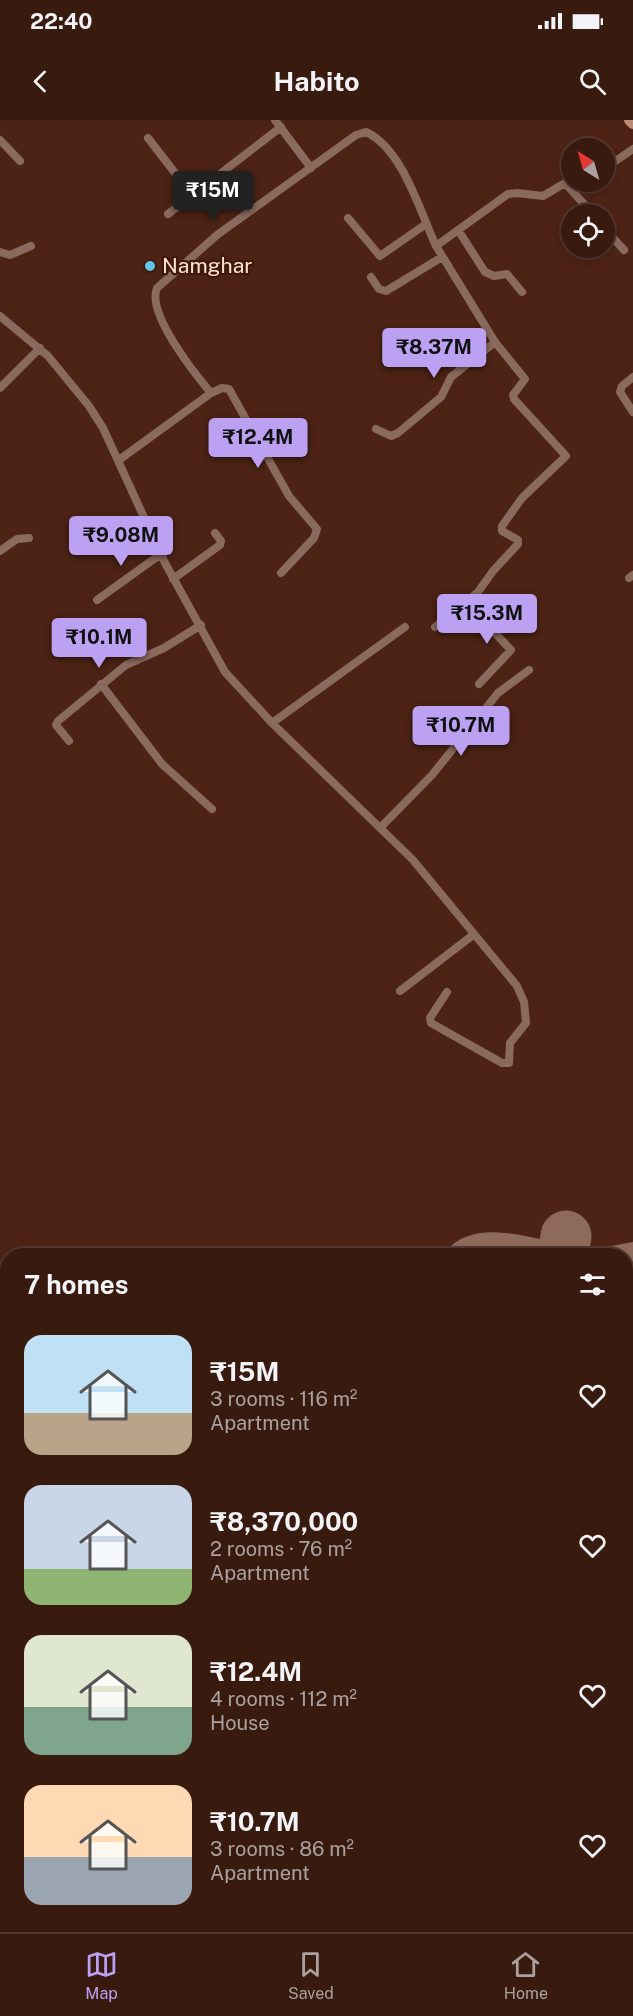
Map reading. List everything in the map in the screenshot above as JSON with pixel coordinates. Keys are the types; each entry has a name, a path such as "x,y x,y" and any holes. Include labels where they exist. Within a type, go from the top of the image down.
{"street":[{"path":"630,120 633,123"},
{"path":"168,214 278,124 311,168"},
{"path":"211,393 181,353 157,310 154,295 157,288 217,235 360,133 371,135 391,155 407,180 442,257 495,342 525,379 513,395 514,399 562,449 566,458 522,498 507,518 501,530 519,543 468,602 435,627"},
{"path":"148,138 192,195"},
{"path":"0,140 20,161"},
{"path":"615,161 633,149"},
{"path":"436,246 508,194 543,196 561,185"},
{"path":"573,192 584,204"},
{"path":"348,218 380,256 426,224"},
{"path":"458,230 485,272 494,276 507,274 522,292"},
{"path":"615,240 624,250"},
{"path":"0,252 10,255 31,246"},
{"path":"371,277 379,289 386,291 442,257"},
{"path":"0,316 40,348 89,406 119,460 173,579 201,625 225,672 272,723 413,860 517,986 524,1002 526,1023 510,1043 509,1063 502,1064 430,1023 430,1018 447,992"},
{"path":"376,429 391,436 398,433 441,397 451,377 495,342"},
{"path":"0,388 40,348"},
{"path":"633,377 622,386 620,392 633,412"},
{"path":"119,460 211,393 222,388 232,392 289,496 317,529 314,538 281,573"},
{"path":"173,579 220,545 221,541 215,533"},
{"path":"0,550 17,539 29,538"},
{"path":"97,600 161,554"},
{"path":"468,602 484,615 494,632 511,650 479,684"},
{"path":"69,741 56,723 126,665 164,648 201,625"},
{"path":"272,723 405,627"},
{"path":"381,827 432,775 475,718 498,693 529,670"},
{"path":"101,684 162,764 212,809"},
{"path":"400,992 473,935"}],"taxiway":[{"path":"465,1248 492,1242 536,1248"}],"runway":[{"path":"564,1248 566,1236"}],"place":[{"name":"Namghar","path":"150,266"}]}
